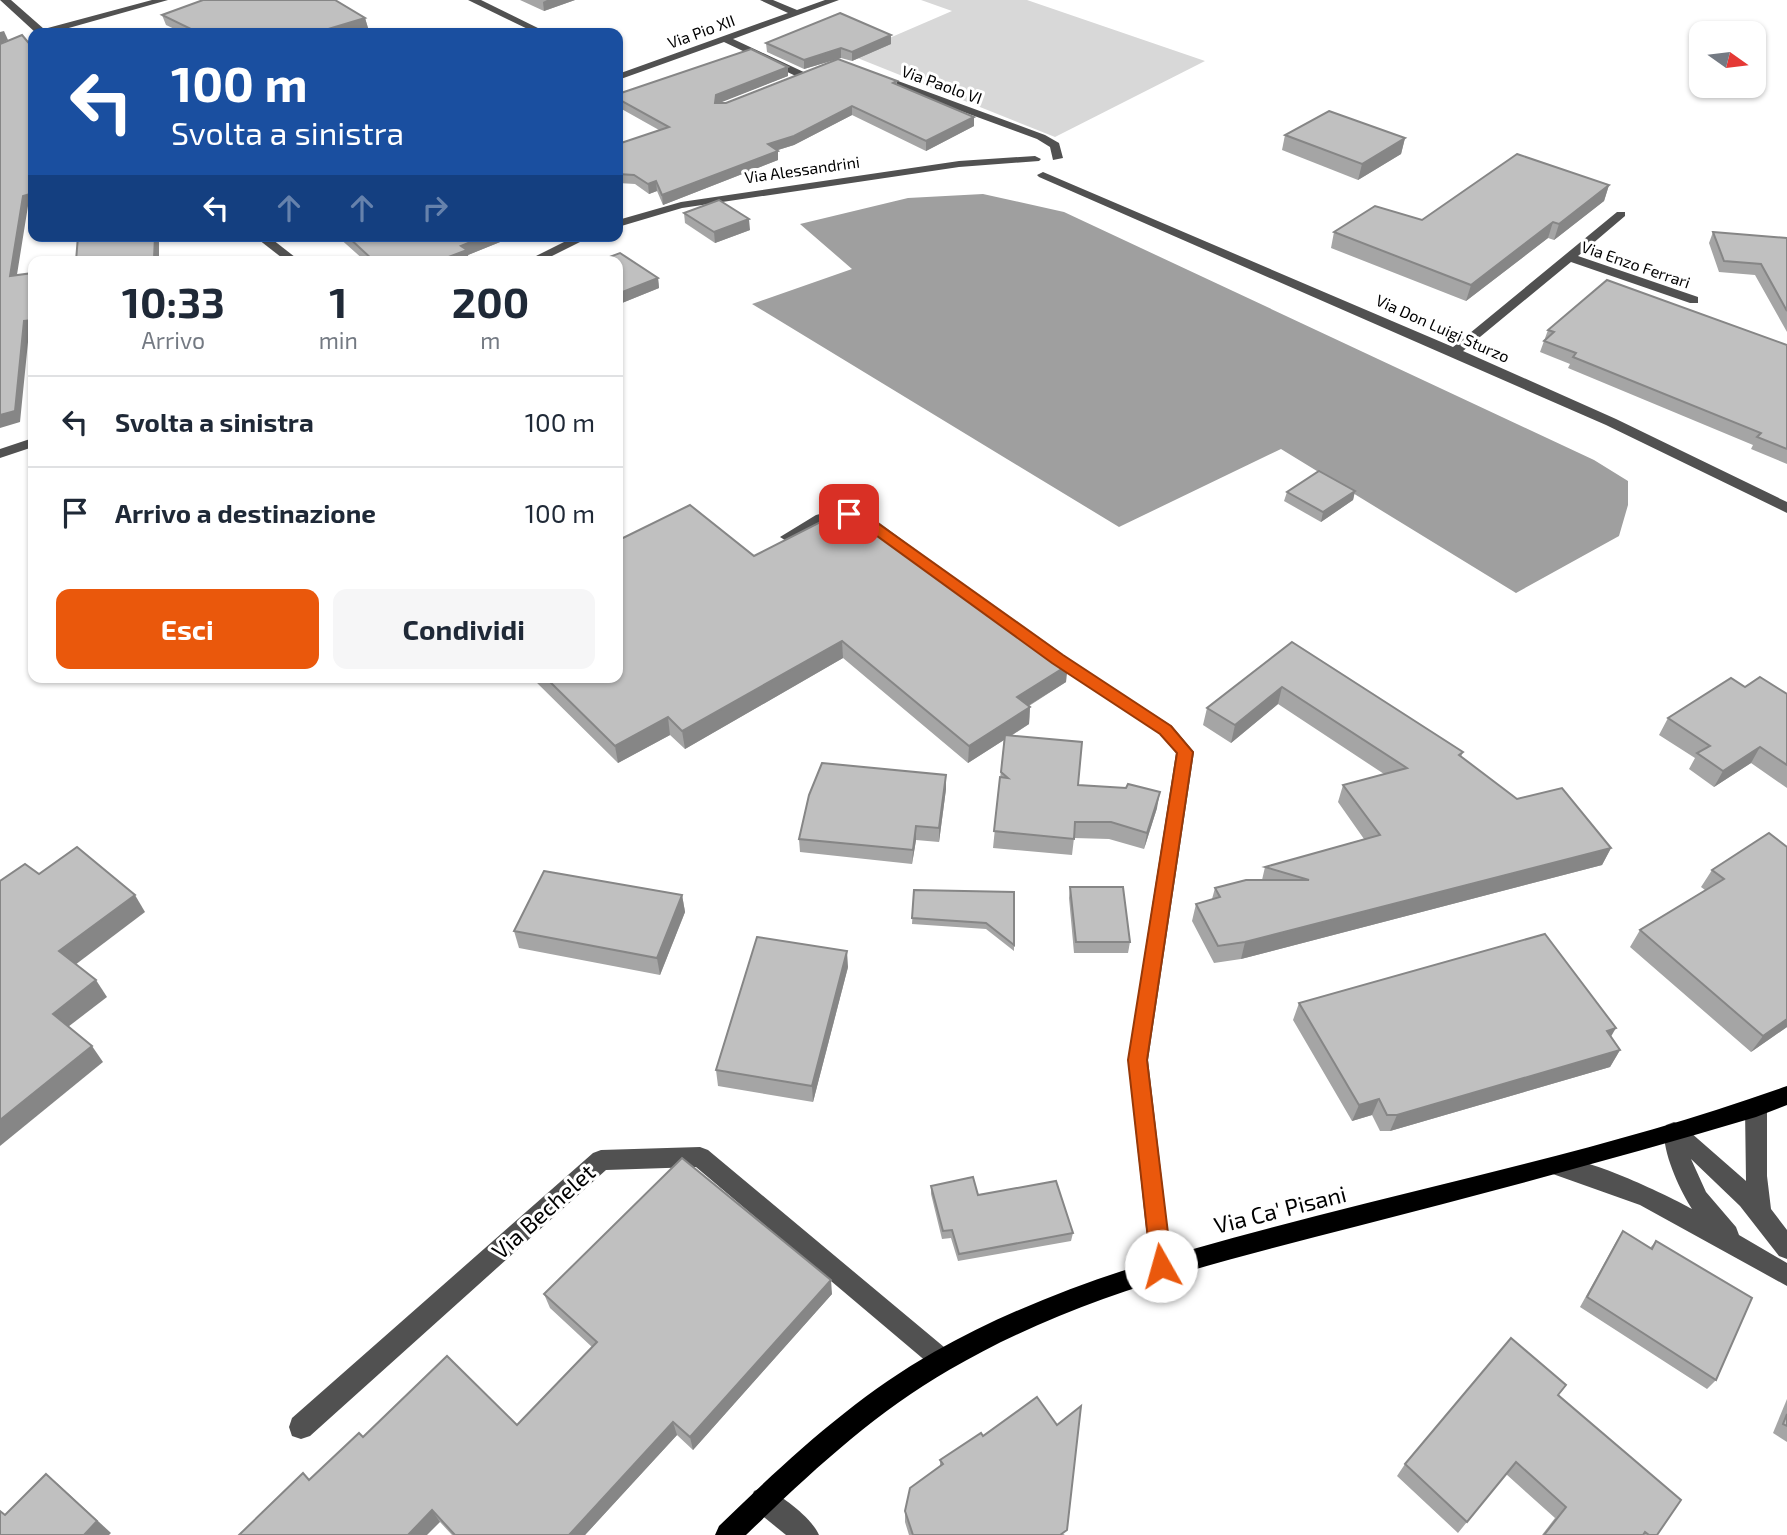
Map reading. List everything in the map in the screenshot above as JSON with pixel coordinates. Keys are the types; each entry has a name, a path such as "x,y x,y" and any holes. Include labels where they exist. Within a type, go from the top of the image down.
{"main road":[{"name":"Via Ca' Pisani","path":"728,1535 763,1500 887,1395 943,1360 1058,1303 1161,1266 1558,1166 1756,1108 1787,1095"}],"street":[{"path":"5,0 36,28"},
{"path":"60,28 163,0"},
{"path":"473,0 532,28"},
{"path":"765,0 796,13"},
{"name":"Via Pio XII","path":"623,72 834,0"},
{"path":"725,39 804,76"},
{"path":"793,80 816,71"},
{"name":"Via Paolo VI","path":"864,71 1041,137 1055,145 1063,165"},
{"name":"Via Alessandrini","path":"623,222 681,205 959,164 1032,164"},
{"path":"1032,164 1063,165"},
{"name":"Via Don Luigi Sturzo","path":"1032,164 1043,174 1066,186 1080,189 1611,422 1787,508"},
{"path":"1043,174 1063,165"},
{"name":"Via Don Luigi Sturzo","path":"1063,165 1080,189"},
{"name":"Via Enzo Ferrari","path":"1454,352 1621,214"},
{"path":"268,242 287,256"},
{"path":"543,256 573,242"},
{"name":"Via Enzo Ferrari","path":"1569,257 1694,300"},
{"path":"0,454 28,444"},
{"path":"788,537 824,517 837,514 849,514 874,528"},
{"path":"1036,644 1166,730 1185,752 1138,1060 1161,1266"},
{"path":"1756,1108 1756,1176 1760,1210"},
{"path":"1674,1132 1731,1177 1760,1210 1787,1248"},
{"path":"1674,1132 1682,1174 1702,1208 1743,1249"},
{"name":"Via Bechelet","path":"301,1427 601,1160 700,1157 943,1360"},
{"path":"1558,1166 1618,1185 1743,1249 1787,1275"},
{"path":"763,1500 806,1535"}],"shaded area":[{"path":"921,0 1027,0 1205,61 1055,137 850,55 952,11"},
{"path":"983,194 1064,212 1594,460 1628,481 1628,505 1619,536 1516,593 1281,449 1119,527 752,304 852,269 800,224 908,198"}],"building":[{"path":"203,0 335,0 365,18 332,28 189,28 162,15"},
{"path":"840,13 891,35 852,52 841,48 804,60 766,43"},
{"path":"22,35 28,42 28,195 23,196 10,276 28,274 28,321 24,321 15,411 0,415 0,44"},
{"path":"751,49 788,67 716,95 715,103 726,103 838,59 897,81 893,83 974,117 926,141 852,106 794,136 768,144 778,151 662,195 656,181 648,184 634,175 623,174 623,142 669,127 623,102 623,92"},
{"path":"1329,111 1405,138 1362,164 1285,135"},
{"path":"1517,154 1609,185 1559,224 1553,222 1471,285 1334,232 1375,206 1422,220"},
{"path":"719,200 749,219 714,232 684,213"},
{"path":"1713,232 1787,238 1787,311 1761,264 1724,261"},
{"path":"78,242 155,242 154,256 76,256"},
{"path":"353,242 471,242 461,246 467,250 451,256 369,256"},
{"path":"620,253 658,278 623,292 623,256 612,256"},
{"path":"1607,280 1787,345 1787,449 1757,437 1761,433 1573,357 1576,353 1544,341 1554,332 1548,330"},
{"path":"1319,471 1355,491 1323,512 1287,492"},
{"path":"690,505 754,556 850,507 858,508 1068,665 1017,697 1030,707 969,746 842,641 682,731 668,717 615,746 551,683 623,683 623,538"},
{"path":"1292,642 1463,752 1459,755 1517,799 1562,788 1611,848 1245,942 1218,946 1196,904 1220,897 1215,888 1246,880 1309,880 1265,867 1380,835 1343,785 1407,768 1282,687 1235,725 1207,708"},
{"path":"1760,677 1787,694 1787,765 1760,747 1723,771 1697,753 1710,746 1668,718 1731,678 1745,687"},
{"path":"1005,735 1082,742 1078,785 1126,788 1128,784 1160,792 1147,833 1111,822 1075,822 1074,839 994,831 1000,777 1008,778 1001,772"},
{"path":"822,763 946,775 939,828 916,826 913,850 799,839 809,795"},
{"path":"1769,833 1787,847 1787,1019 1763,1036 1640,930 1724,879 1712,870"},
{"path":"77,847 135,895 59,951 96,980 53,1014 92,1046 0,1120 0,881 25,864 39,874"},
{"path":"544,871 682,895 657,958 514,931"},
{"path":"1070,887 1123,887 1130,942 1076,942"},
{"path":"914,890 1014,892 1014,945 986,923 912,918"},
{"path":"1545,934 1616,1028 1607,1031 1620,1050 1397,1115 1387,1115 1379,1099 1359,1105 1299,1003"},
{"path":"757,937 847,951 812,1086 716,1070"},
{"path":"682,1158 831,1280 690,1437 673,1422 569,1535 455,1535 432,1510 408,1535 239,1535 303,1473 309,1480 359,1433 363,1437 447,1356 517,1425 597,1342 544,1294"},
{"path":"973,1177 978,1195 1056,1181 1073,1233 959,1254 952,1230 943,1231 931,1186"},
{"path":"1623,1231 1652,1249 1656,1241 1752,1298 1716,1380 1587,1297"},
{"path":"1511,1338 1566,1385 1558,1395 1681,1500 1657,1535 1645,1532 1643,1535 1544,1535 1566,1507 1516,1462 1467,1522 1405,1464"},
{"path":"1037,1397 1057,1425 1081,1406 1067,1530 1060,1535 913,1535 905,1511 910,1488 943,1464 940,1460 981,1433 983,1436"},
{"path":"46,1474 97,1521 84,1535 0,1535 0,1511 5,1515"}],"route":[{"path":"849,514 864,520 1058,659 1166,730 1185,752 1138,1060 1161,1266"}]}
